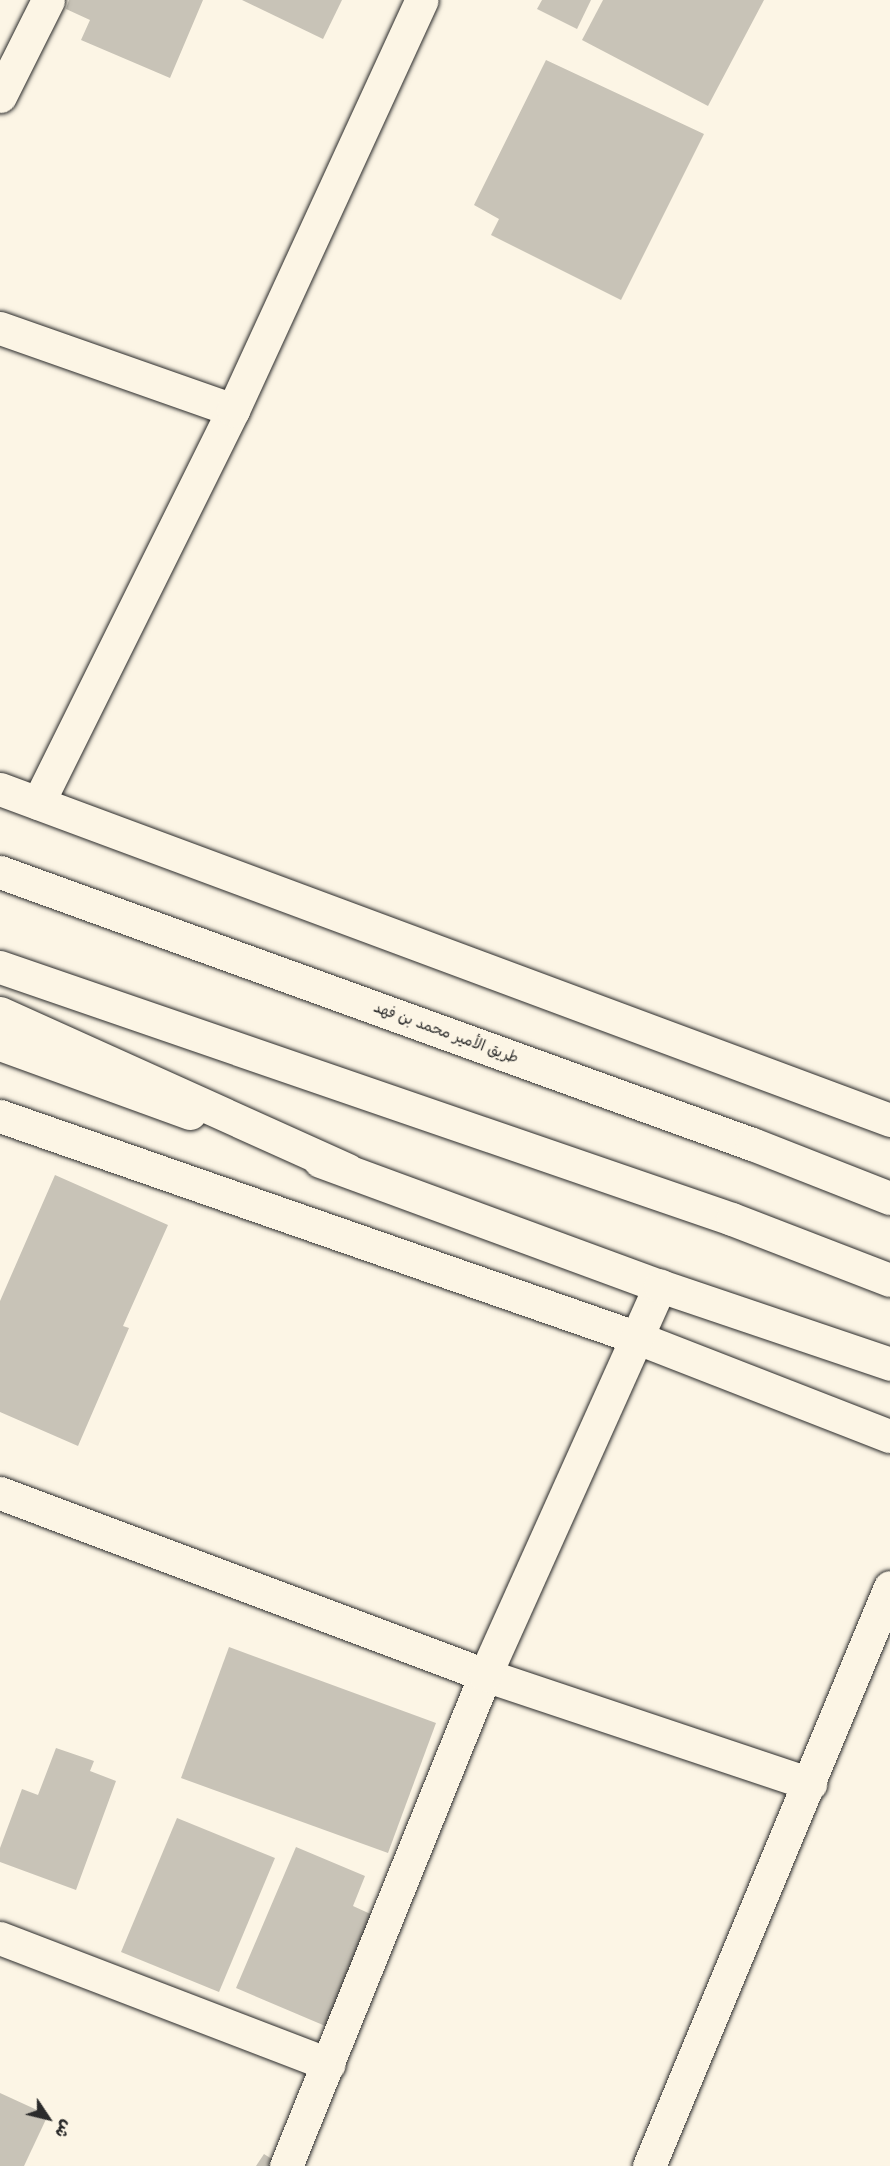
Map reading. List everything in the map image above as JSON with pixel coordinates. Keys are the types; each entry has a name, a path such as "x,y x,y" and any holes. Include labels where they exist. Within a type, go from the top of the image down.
{"main road":[{"path":"0,96 48,0"},
{"path":"38,802 233,410 422,0"},
{"path":"0,328 233,410"},
{"path":"0,789 890,1120"},
{"name":"طريق الأمير محمد بن فهد","path":"0,872 752,1144 890,1198"},
{"path":"0,967 732,1219 890,1280"},
{"path":"0,1013 347,1170"},
{"path":"0,1044 660,1286 890,1364"},
{"path":"0,1116 638,1338 890,1437"},
{"path":"752,1144 890,1184"},
{"path":"286,2166 485,1675 660,1286"},
{"path":"0,1493 485,1675 810,1784"},
{"path":"649,2166 810,1784 890,1587"},
{"path":"0,1938 329,2064"}],"building":[{"path":"69,0 203,0 170,78 81,40 90,20 66,9"},
{"path":"242,0 342,0 323,39"},
{"path":"542,0 591,0 577,29 537,9"},
{"path":"603,0 764,0 708,106 582,40"},
{"path":"546,60 704,134 621,300 491,235 499,219 474,205"},
{"path":"55,1175 168,1225 123,1326 129,1328 78,1446 0,1412 0,1301"},
{"path":"229,1647 436,1723 388,1853 181,1778"},
{"path":"56,1748 94,1761 90,1771 116,1781 76,1890 0,1862 0,1848 22,1789 38,1795"},
{"path":"177,1818 275,1858 219,1992 121,1952"},
{"path":"296,1847 365,1876 353,1906 377,1917 330,2028 236,1988"},
{"path":"0,2093 48,2115 24,2166 0,2166"},
{"path":"264,2154 275,2161 272,2166 256,2166"}]}
